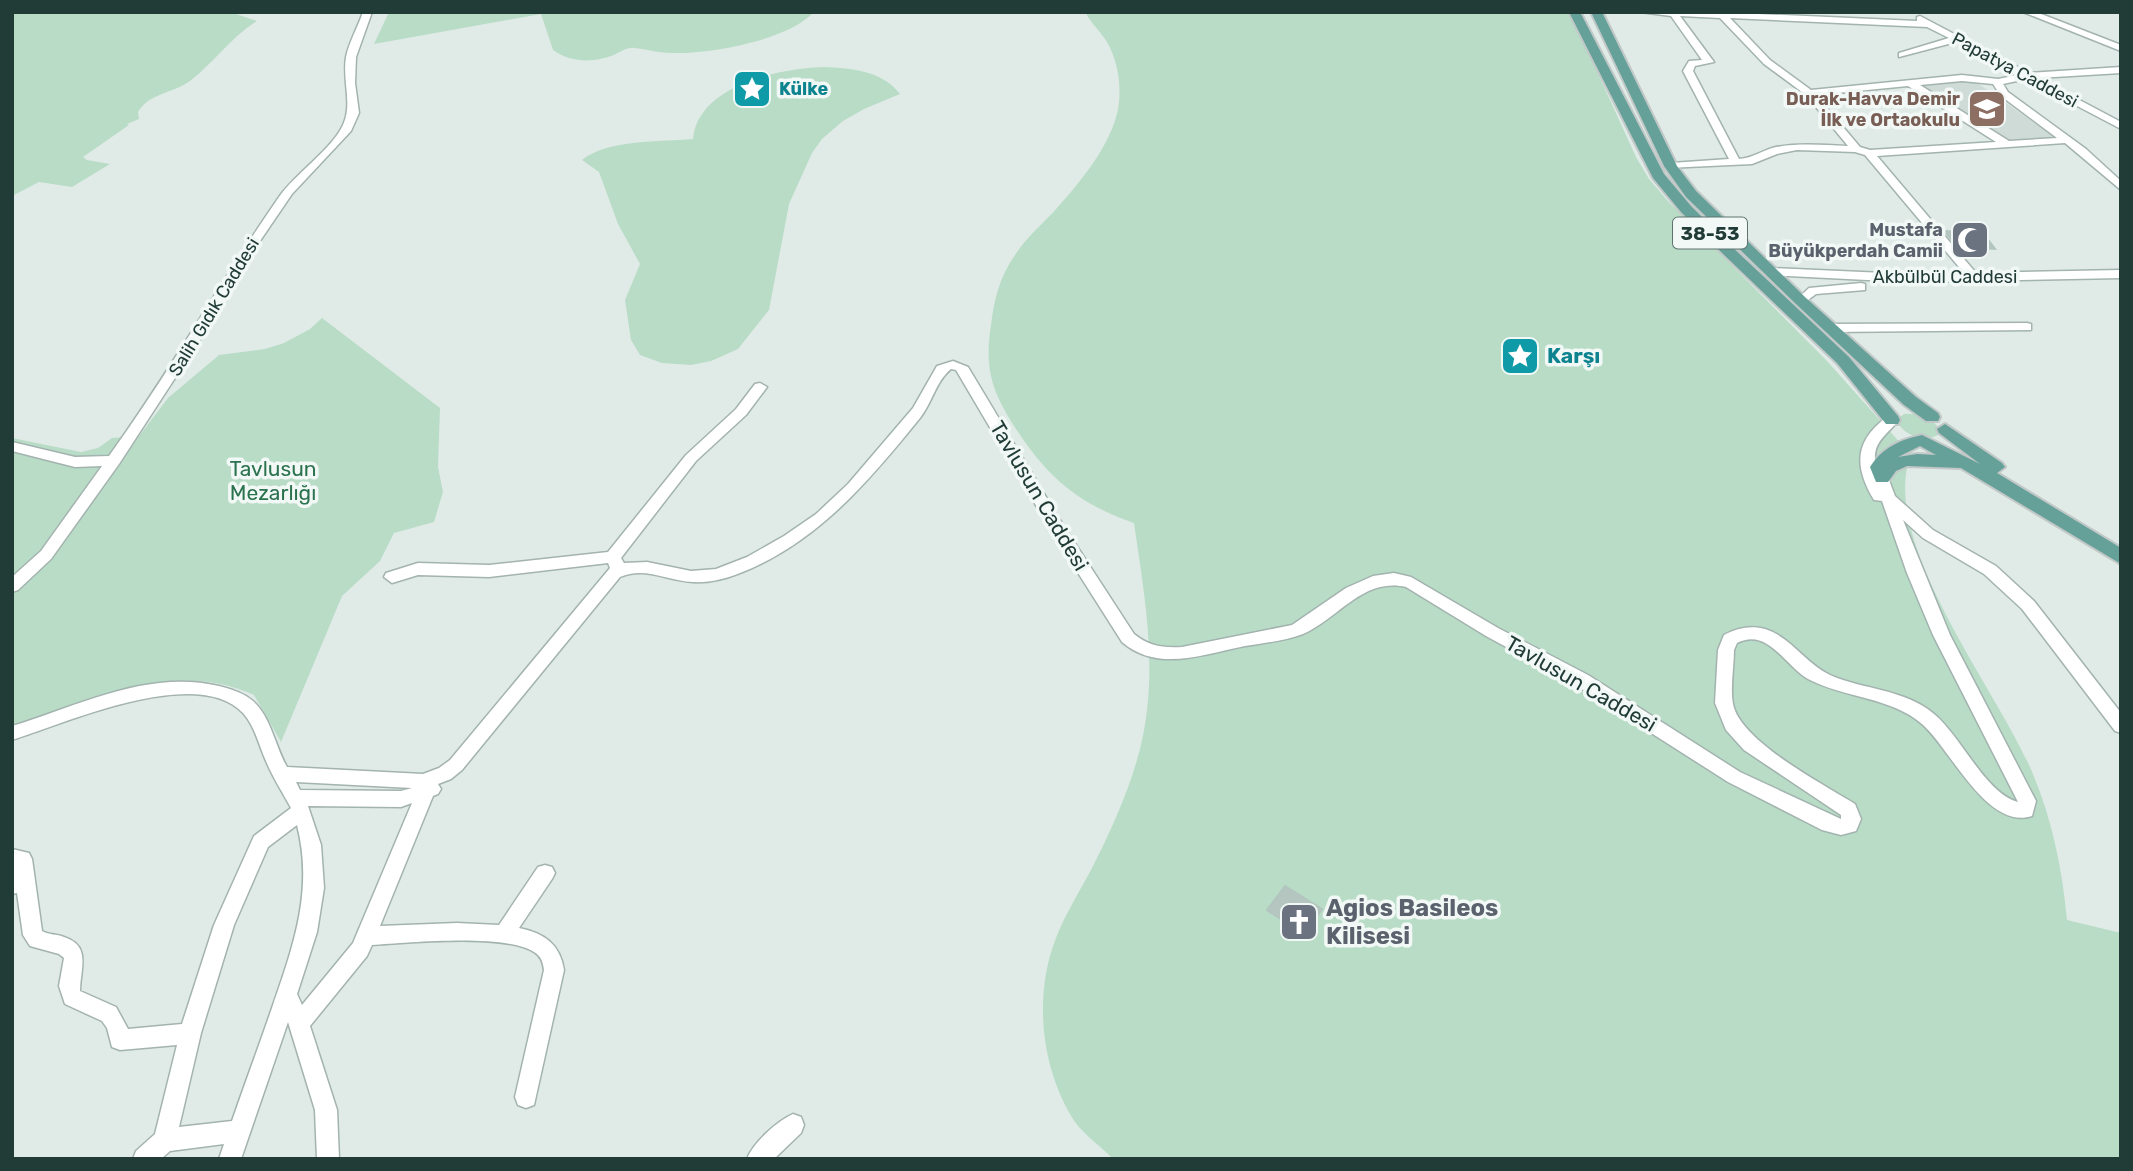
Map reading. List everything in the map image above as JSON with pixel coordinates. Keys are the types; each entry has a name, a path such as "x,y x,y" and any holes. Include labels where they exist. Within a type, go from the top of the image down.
{"main road":[{"name":"38-53","path":"1574,12 1658,175 1686,209 1843,360 1892,420"},
{"path":"1596,12 1671,166 1691,194 1770,272 1910,401 1984,459 2121,546"},
{"path":"1882,478 1879,467 1888,456 1908,444 1922,440 1938,440 1946,433 1938,423 1909,411 1897,413 1892,420 1904,433 1922,440 1979,470 2121,557"},
{"path":"1882,478 1892,464 1916,460 1947,462 1979,470"}],"street":[{"name":"Salih Gıdık Caddesi","path":"12,586 47,555 179,366 251,245 297,181 340,138 350,124 354,108 350,65 368,12"},
{"path":"1644,12 1930,24"},
{"name":"Papatya Caddesi","path":"1909,12 2121,124"},
{"name":"Papatya Caddesi","path":"1917,12 1959,38"},
{"path":"2026,12 2121,48"},
{"path":"2042,12 2121,42"},
{"path":"1673,13 1709,62 1692,64 1688,71 1736,162"},
{"path":"1723,16 1767,62 1809,93 1856,149"},
{"path":"1902,55 1959,38"},
{"path":"1809,93 1967,77 1998,82 2031,76 2121,70"},
{"path":"1998,82 1998,88 2004,94 2067,140 2121,187"},
{"path":"1910,83 2006,144"},
{"path":"1671,166 1752,161 1785,149 1820,146 1856,149 1868,153 2067,140"},
{"path":"1868,153 1973,277"},
{"name":"Akbülbül Caddesi","path":"1770,272 1840,277 2121,274"},
{"name":"Akbülbül Caddesi","path":"1801,301 1813,291 1848,287 2121,285"},
{"path":"1830,328 2027,327"},
{"name":"Tavlusun Caddesi","path":"622,564 646,566 682,576 710,577 740,568 833,508 919,410 942,368 956,364 961,366 977,391 1052,520 1121,628 1131,642 1140,648 1153,652 1182,652 1286,633 1324,616 1364,583 1377,579 1396,579 1411,583 1492,632 1582,680 1734,777 1829,824 1841,827 1849,825 1852,819 1847,810 1750,745 1728,719 1724,704 1726,650 1730,639 1742,633 1754,632 1779,643 1801,666 1821,678 1876,693 1915,711 1937,727 1998,803 2015,812 2025,810 2027,801 1937,626 1894,519 1882,478"},
{"path":"165,1140 190,1033 224,925 261,842 297,804 401,799 426,792 446,779 622,564 691,458 741,412 760,387"},
{"name":"Tavlusun Caddesi","path":"1892,420 1876,430 1868,445 1866,466 1873,487 1894,519"},
{"path":"12,446 75,462 114,461"},
{"path":"1887,497 1928,534 1990,570 2028,605 2121,726"},
{"path":"392,577 418,569 489,571 622,564"},
{"path":"12,733 127,697 171,688 190,688 221,694 254,713 297,804 312,849 314,886 306,937 230,1159"},
{"path":"282,774 423,780 444,774 456,765"},
{"path":"299,1024 360,949 426,792"},
{"path":"12,857 22,859 33,935 42,943 62,945 72,952 74,962 69,986 72,997 110,1014 116,1021 120,1040 190,1033"},
{"path":"503,935 545,873"},
{"path":"12,876 12,886"},
{"path":"365,936 485,932 544,947 553,962 554,970 526,1097"},
{"path":"287,994 326,1110 328,1159"},
{"path":"758,1159 793,1125"},
{"path":"144,1159 165,1140 240,1130"}],"shaded area":[{"name":"Durak-Havva Demir İlk ve Ortaokulu","path":"1973,80 2052,135 2050,138 2009,141 1917,84"}],"green space":[{"path":"12,12 230,12 257,21 190,81 149,101 138,112 139,119 127,124 129,125 83,157 110,164 72,187 39,182 12,196"},
{"path":"389,12 814,12 786,31 747,44 687,53 632,48 606,58 583,60 567,57 553,50 541,14 374,44"},
{"path":"1085,12 1570,12 1636,157 1649,179 1827,361 1920,465 1907,468 1906,502 1914,539 1948,619 2013,733 2037,784 2054,841 2067,920 2121,933 2121,1159 1113,1159 1079,1127 1063,1102 1048,1056 1044,1032 1044,984 1056,938 1115,821 1140,749 1149,692 1146,608 1134,523 1114,516 1081,498 1040,462 1001,403 992,380 989,341 998,288 1005,271 1025,242 1085,174 1109,136 1118,109 1118,74 1111,49"},
{"path":"825,67 866,72 885,80 900,94 843,121 822,139 812,153 789,204 769,310 738,349 711,361 691,365 662,363 640,355 631,340 625,300 640,264 618,224 599,172 582,160 593,153 620,145 693,139 698,120 710,105 725,93 765,76"},
{"name":"Tavlusun Mezarlığı","path":"322,318 440,408 438,467 443,492 434,522 394,533 380,561 342,596 281,742 254,695 226,685 198,681 178,681 12,726 12,438 81,452 98,448 112,438 139,436 168,398 219,355 265,349 284,343 310,329"},
{"path":"1904,414 1918,415 1932,421 1939,428 1938,435 1921,438 1905,431 1897,422"}],"building":[{"name":"Mustafa Büyükperdah Camii","path":"1944,231 1983,233 1995,249 1958,247"},
{"name":"Agios Basileos Kilisesi","path":"1285,886 1322,909 1304,934 1267,910"}],"place":[{"name":"Külke","path":"752,89"},
{"name":"Durak-Havva Demir İlk ve Ortaokulu","path":"1987,109"},
{"name":"Mustafa Büyükperdah Camii","path":"1970,240"},
{"name":"Karşı","path":"1520,356"},
{"name":"Agios Basileos Kilisesi","path":"1299,922"}]}
